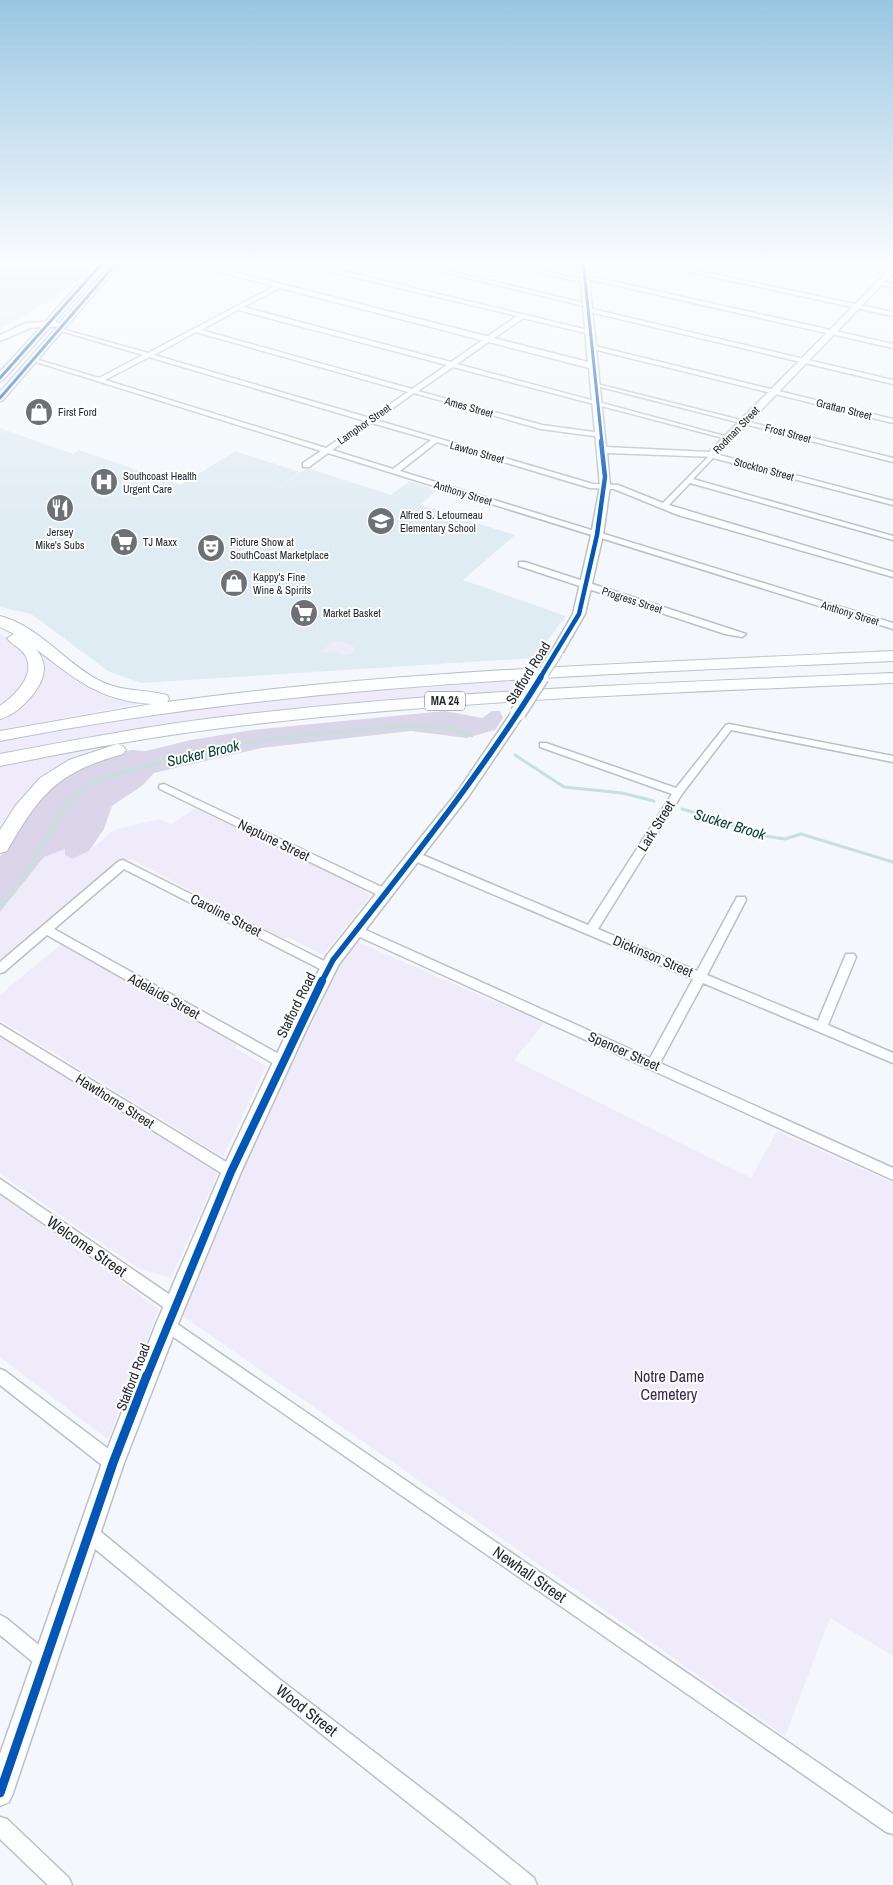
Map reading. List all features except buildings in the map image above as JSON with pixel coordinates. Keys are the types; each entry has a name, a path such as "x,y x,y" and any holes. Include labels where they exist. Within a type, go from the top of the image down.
{"highway":[{"path":"0,621 34,638 86,680 126,696 172,699 275,692"},
{"path":"0,630 28,647 33,654 36,667 35,677 27,691 0,714"},
{"name":"MA 24","path":"0,736 142,710 275,692 421,680 893,656"},
{"name":"MA 24","path":"0,760 121,737 216,722 317,711 425,703 893,678"},
{"path":"0,846 24,805 38,788 64,769 94,756 227,727 425,703"}],"street":[{"path":"0,378 27,348"},
{"path":"31,348 25,356 33,360"},
{"path":"0,398 43,348"},
{"name":"Lawton Street","path":"127,348 593,486 615,487 664,506 893,575"},
{"path":"101,380 161,348"},
{"name":"Ames Street","path":"259,348 541,427 601,435"},
{"path":"389,348 729,438"},
{"name":"Lamphor Street","path":"306,465 474,348"},
{"path":"523,348 593,366"},
{"name":"Stafford Road","path":"0,1793 113,1463 171,1315 231,1172 328,968 355,930 463,794 518,713 579,614 597,535 605,486 591,348"},
{"name":"Grattan Street","path":"595,348 893,421"},
{"path":"753,348 893,382"},
{"name":"Rodman Street","path":"664,506 817,348"},
{"name":"Anthony Street","path":"33,360 893,626"},
{"name":"Frost Street","path":"595,384 893,460"},
{"path":"394,472 436,440"},
{"name":"Stockton Street","path":"602,450 712,455 893,504"},
{"path":"689,480 893,538"},
{"name":"Progress Street","path":"522,564 728,632 742,634"},
{"name":"Lark Street","path":"591,930 678,792 729,728 893,760"},
{"path":"543,745 678,792"},
{"name":"Neptune Street","path":"164,787 384,894"},
{"name":"Dickinson Street","path":"414,856 893,1058"},
{"name":"Caroline Street","path":"45,929 123,864 328,968"},
{"path":"653,1064 741,900"},
{"path":"0,969 45,929"},
{"name":"Adelaide Street","path":"45,929 282,1062"},
{"name":"Spencer Street","path":"355,930 893,1174"},
{"path":"821,1028 850,957"},
{"name":"Hawthorne Street","path":"0,1029 231,1172"},
{"name":"Welcome Street","path":"0,1185 171,1315"},
{"name":"Newhall Street","path":"171,1315 893,1825"},
{"path":"0,1376 113,1463"},
{"name":"Wood Street","path":"89,1533 272,1684 458,1828 527,1885"},
{"path":"0,1624 45,1661"},
{"path":"0,1826 62,1885"}],"shaded area":[{"path":"0,428 73,454 79,450 181,485 235,451 300,472 271,493 307,468 391,495 410,481 437,490 420,505 515,535 463,580 566,616 534,658 141,683 108,671 31,614 0,607"},
{"path":"445,711 482,718 492,711 500,711 503,718 495,730 466,738 411,731 261,748 154,773 143,785 112,806 104,829 89,851 72,859 65,855 65,849 44,857 0,912 0,857 21,819 57,778 112,754 132,750 146,751 191,740 252,730"}],"green space":[{"path":"0,634 14,641 27,653 30,677 0,711"},
{"path":"339,641 353,646 355,651 348,656 339,654 338,651 320,653 332,642"},
{"path":"33,646 77,679 138,702 138,704 0,730 0,718 22,702"},
{"path":"529,678 519,694 425,699 0,757 0,740 39,732 304,693"},
{"path":"105,747 105,749 0,837 0,767"},
{"path":"196,808 365,890 364,892 371,895 323,955 288,937 283,939 132,860 118,861 0,964 0,912 44,857 65,849 72,859 89,851 114,830 159,819 171,824"},
{"name":"Notre Dame Cemetery","path":"358,942 544,1023 514,1060 751,1178 777,1131 893,1183 893,1656 830,1618 785,1736 183,1316 253,1146 339,966"},
{"path":"61,944 237,1045 235,1048 266,1066 223,1157 0,1020 0,995"},
{"path":"0,1037 215,1171 217,1176 171,1278 138,1268 0,1174"},
{"path":"0,1194 159,1309 109,1437 106,1438 0,1357"}],"waterway":[{"name":"Sucker Brook","path":"0,908 25,877 64,806 81,790 105,777 226,746 286,737 399,726 450,728 472,736"},
{"name":"Sucker Brook","path":"515,755 564,787 622,793 654,801"},
{"name":"Sucker Brook","path":"682,809 720,820 758,835 785,839 801,834 893,862"}],"cycle path":[{"path":"0,378 27,348"},
{"path":"0,398 43,348"},
{"path":"0,1793 113,1463 167,1324 231,1172 299,1026 333,960 463,794 510,727 579,614 597,535 605,477 592,348"}],"place":[{"name":"First Ford","path":"39,412"},
{"name":"Southcoast Health Urgent Care","path":"104,482"},
{"name":"Jersey Mike's Subs","path":"60,508"},
{"name":"Alfred S. Letourneau Elementary School","path":"381,521"},
{"name":"TJ Maxx","path":"124,542"},
{"name":"Picture Show at SouthCoast Marketplace","path":"211,548"},
{"name":"Kappy's Fine Wine & Spirits","path":"234,583"},
{"name":"Market Basket","path":"304,613"}]}
